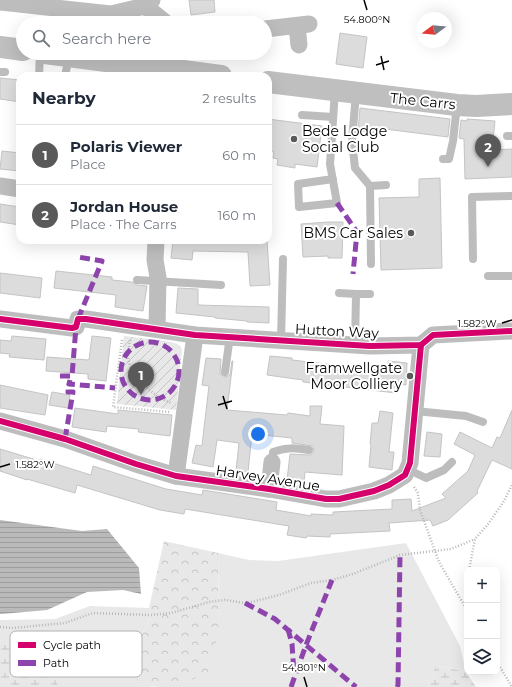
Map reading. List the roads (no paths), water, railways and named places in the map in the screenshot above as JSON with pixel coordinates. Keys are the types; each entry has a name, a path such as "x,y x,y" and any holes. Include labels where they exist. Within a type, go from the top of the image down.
{"street":[{"path":"5,1 111,14 149,3 160,16"},
{"path":"272,27 303,25 298,45"},
{"path":"0,47 16,49"},
{"path":"57,60 67,66 164,72"},
{"name":"The Carrs","path":"272,82 476,106 512,104"},
{"path":"0,186 16,188"},
{"path":"0,319 72,328 76,327 78,319 113,322 157,329 158,281 155,260 156,244"},
{"name":"Hutton Way","path":"157,329 195,335 355,345 422,345"},
{"path":"406,472 410,463 422,345 433,335 512,331"},
{"path":"176,476 195,335"},
{"name":"Harvey Avenue","path":"0,421 65,439 136,464 176,476 269,489 326,499 339,499 374,491 389,485 406,472"},
{"name":"Harvey Avenue","path":"269,489 272,462"}],"lane":[{"path":"39,72 40,60"},
{"path":"333,179 298,184 299,207 337,203 333,179 330,164 333,117 346,91"},
{"path":"346,91 355,168 370,186 371,264"},
{"path":"443,159 449,159 453,141 457,104"},
{"path":"302,115 333,117"},
{"path":"370,186 386,185"},
{"path":"473,259 472,197 512,196"},
{"path":"281,340 283,259"},
{"path":"488,276 512,276"},
{"path":"137,280 221,285"},
{"path":"339,293 370,294"},
{"path":"355,345 356,294"},
{"path":"225,372 230,336"},
{"path":"415,411 466,416 483,422"},
{"name":"Harvey Avenue","path":"272,462 273,452 280,449 309,450"},
{"path":"406,472 426,478 444,470 452,462"}],"place":[{"name":"Bede Lodge Social Club","path":"294,139"},
{"name":"Jordan House","path":"488,167"},
{"name":"BMS Car Sales","path":"411,233"},
{"name":"Framwellgate Moor Colliery","path":"410,376"},
{"name":"Polaris Viewer","path":"141,395"}]}
